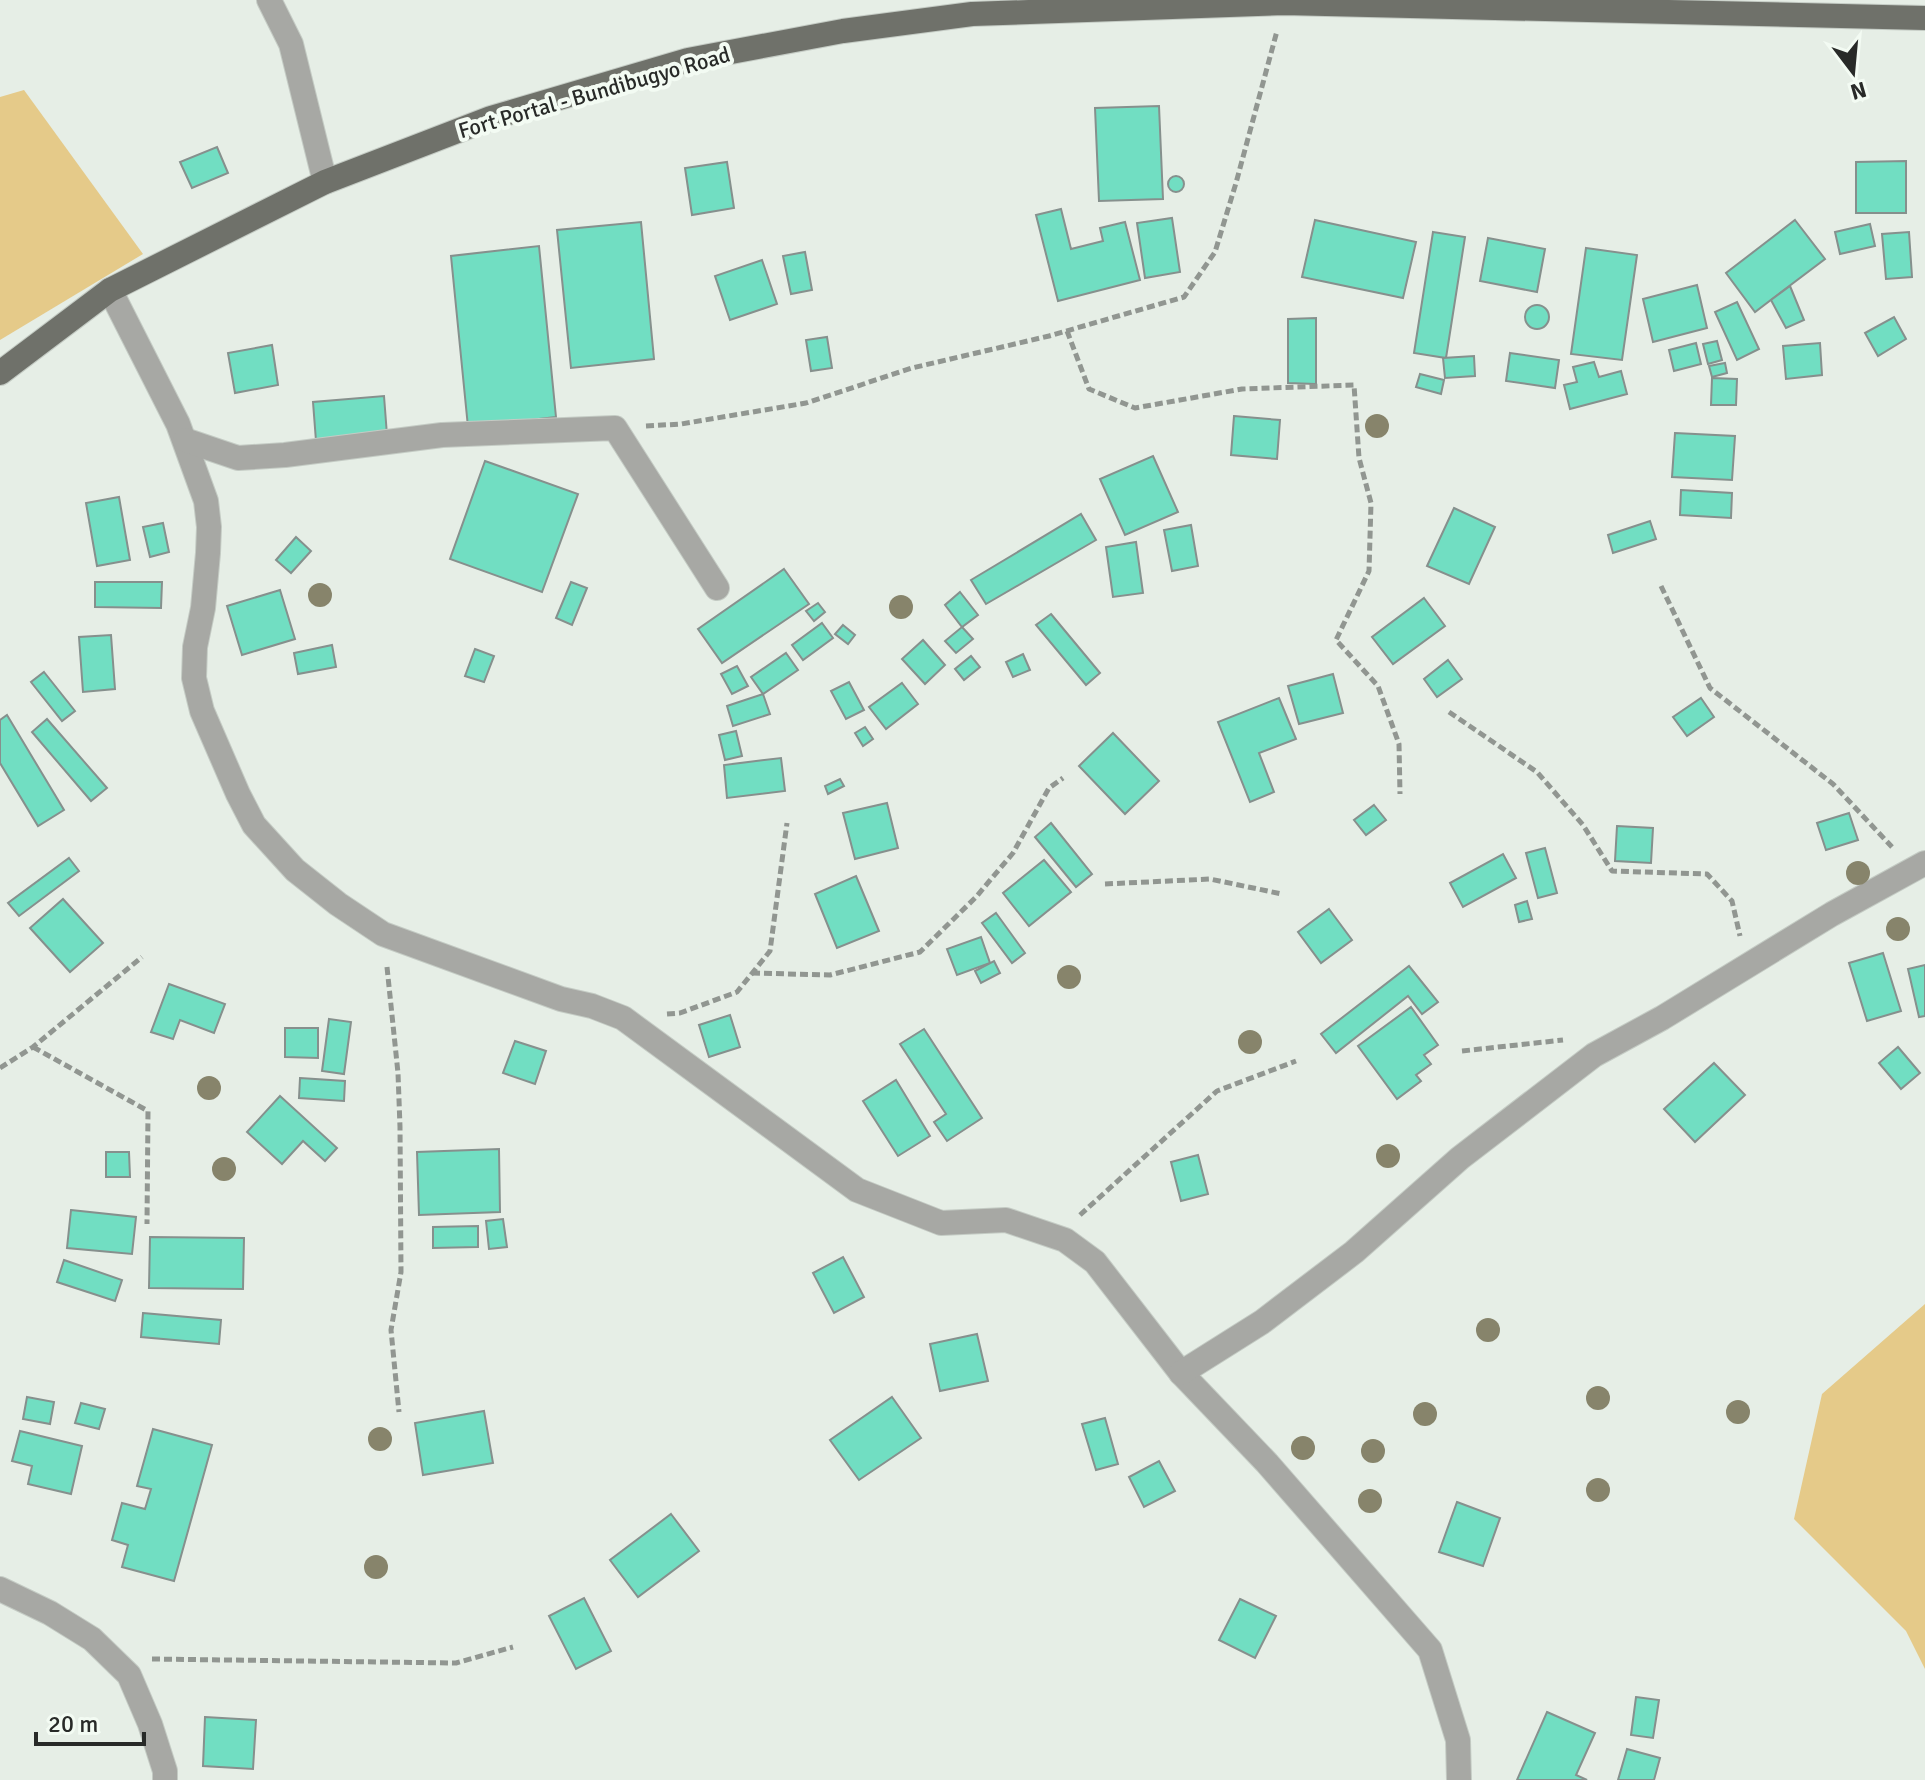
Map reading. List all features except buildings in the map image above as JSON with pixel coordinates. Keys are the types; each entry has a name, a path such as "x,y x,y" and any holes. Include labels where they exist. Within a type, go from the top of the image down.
{"main road":[{"name":"Fort Portal - Bundibugyo Road","path":"0,373 110,290 325,182 491,118 688,60 827,34 972,14 1284,3 1925,18"}],"street":[{"path":"269,0 291,44 325,182"},
{"path":"110,290 160,385 185,440 206,501 209,527 194,678 202,711 254,825 295,870 383,934 547,994 623,1018 857,1190 941,1223 1006,1220 1065,1240 1095,1262 1181,1373 1267,1463 1430,1650 1458,1740 1459,1780"},
{"path":"185,440 238,458 442,435 615,428 717,588"},
{"path":"1181,1373 1262,1322 1343,1260 1460,1158 1594,1055 1918,866"},
{"path":"0,1589 50,1613 92,1639 129,1675 145,1712 165,1771 165,1780"}],"path":[{"path":"615,428 681,424 806,403 912,368 1067,331 1184,297 1215,252 1284,3"},
{"path":"1067,331 1089,389 1135,408 1242,389 1354,385 1359,458 1371,503 1369,571 1336,640 1378,686 1399,744 1400,794"},
{"path":"1661,586 1710,688 1833,784 1918,866"},
{"path":"1449,712 1537,772 1583,825 1612,871 1707,874 1732,901 1747,964"},
{"path":"752,973 830,975 920,952 976,897 1013,853 1049,788 1063,778"},
{"path":"623,1018 680,1013 737,992 770,951 787,823"},
{"path":"1105,884 1210,879 1282,894"},
{"path":"383,934 398,1073 400,1127 401,1272 391,1330 399,1412"},
{"path":"0,1068 33,1047 142,957"},
{"path":"1462,1051 1573,1039 1594,1055"},
{"path":"33,1047 148,1111 147,1224"},
{"path":"1065,1240 1079,1215 1217,1091 1296,1061"},
{"path":"112,1659 237,1658 456,1663 513,1647"}],"shaded area":[{"path":"24,90 143,254 0,340 0,97"},
{"path":"1925,1304 1925,1669 1906,1631 1794,1519 1822,1394"}]}
